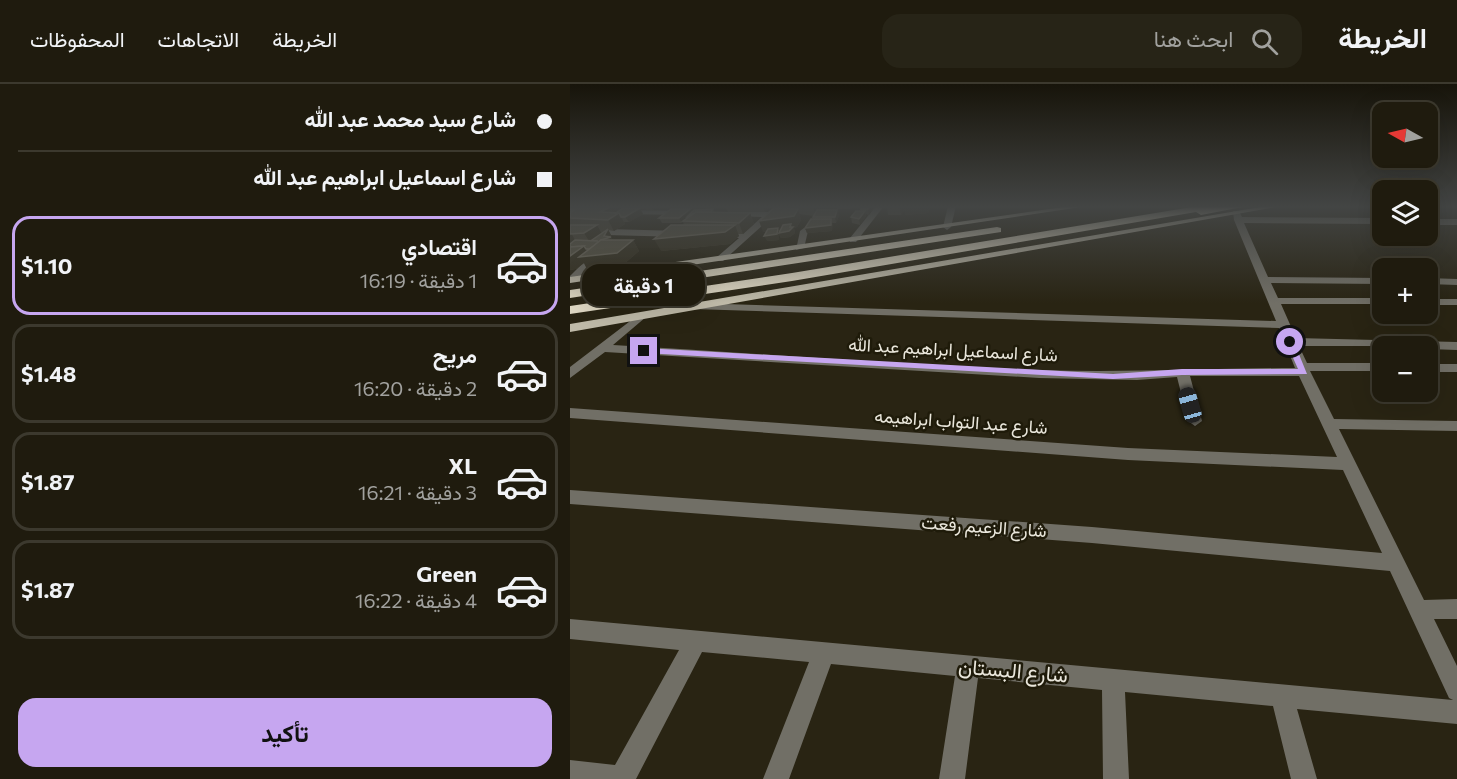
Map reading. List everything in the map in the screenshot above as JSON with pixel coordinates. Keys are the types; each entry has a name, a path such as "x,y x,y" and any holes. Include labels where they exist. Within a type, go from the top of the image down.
{"highway":[{"path":"570,294 943,238"},
{"path":"570,310 792,277 1020,238"}],"main road":[{"path":"571,279 865,238"},
{"path":"570,327 1089,238"}],"street":[{"path":"720,259 741,238"},
{"path":"799,248 802,238"},
{"path":"1248,238 1302,369 1457,690"},
{"path":"571,279 601,251"},
{"path":"1264,280 1372,281"},
{"path":"1438,282 1457,282"},
{"path":"1273,301 1372,301"},
{"path":"1438,302 1457,302"},
{"path":"690,306 1283,324"},
{"path":"570,374 642,315"},
{"path":"1290,342 1457,346"},
{"name":"شارع اسماعيل ابراهيم عبد الله","path":"600,348 1039,374 1137,376 1182,372 1372,368"},
{"path":"1438,368 1457,368"},
{"path":"1182,372 1195,421"},
{"name":"شارع عبد التواب ابراهيمه","path":"570,412 1116,453 1349,465"},
{"path":"1329,424 1457,426"},
{"name":"شارع الزعيم رفعت","path":"570,497 1092,534 1397,563"},
{"path":"1420,610 1457,609"},
{"name":"شارع البستان","path":"570,629 1457,712"},
{"path":"570,773 622,779 696,641"},
{"path":"776,779 824,653"},
{"path":"952,779 968,667"},
{"path":"1113,680 1116,779"},
{"path":"1282,696 1304,779"}],"building":[{"path":"606,238 590,249 584,246 570,247 575,240 598,241 592,240"},
{"path":"601,240 633,240 617,253 579,257"},
{"path":"584,246 570,256 570,247"}],"route":[{"path":"644,351 1039,374 1137,376 1182,372 1304,372 1290,342"}]}
